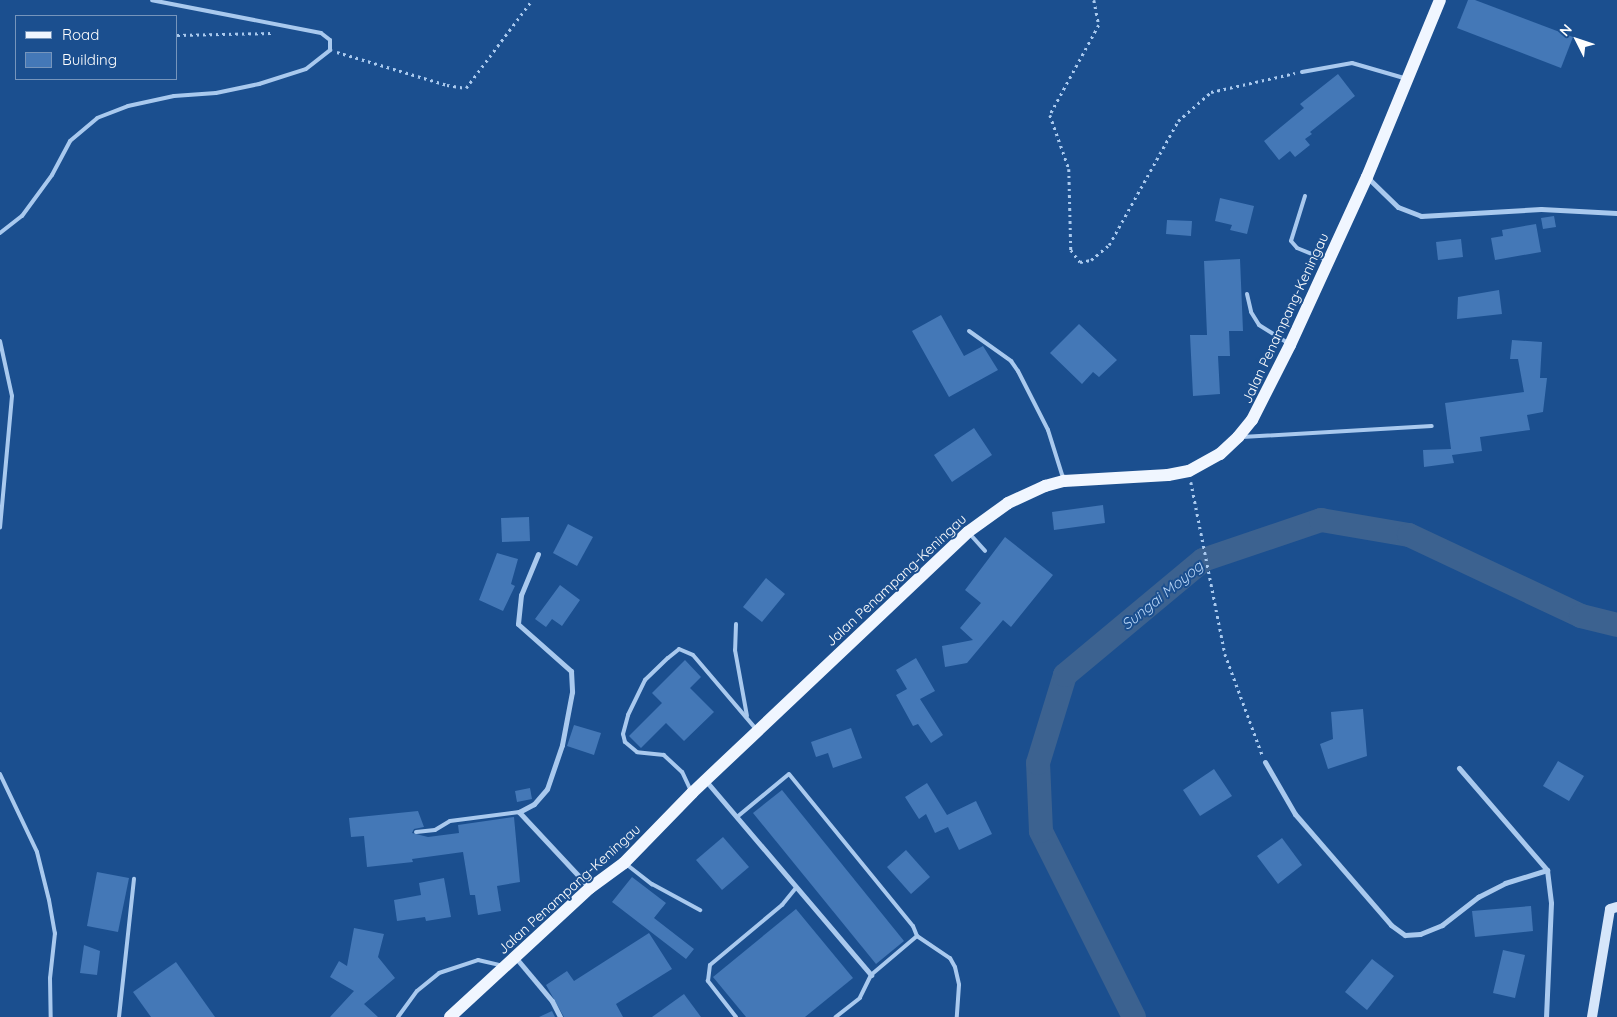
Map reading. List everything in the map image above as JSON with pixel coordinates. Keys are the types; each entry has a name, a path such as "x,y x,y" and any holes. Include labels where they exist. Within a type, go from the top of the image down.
{"main road":[{"name":"Jalan Penampang-Keningau","path":"450,1017 590,888 624,863 692,793 968,532 1008,503 1064,481 1168,475 1189,471 1220,454 1238,437 1256,413 1290,345 1367,177 1440,0"}],"street":[{"path":"1367,177 1398,207 1421,216 1541,209 1617,213"},
{"path":"538,554 521,595 518,624 571,671 572,692 562,745 547,789 534,804 519,812 590,888"},
{"path":"1265,762 1295,814 1391,925 1405,935 1420,934 1442,925 1478,897 1505,883 1547,870"},
{"path":"1459,768 1547,870 1551,903 1546,1017"},
{"path":"706,781 871,976"},
{"path":"1592,1017 1610,909 1617,906"},
{"path":"516,957 552,1001 560,1017"}],"lane":[{"path":"0,233 22,216 52,175 70,141 97,118 128,106 174,96 216,93 260,84 306,69 330,50 330,40 320,33 293,26 152,0"},
{"path":"1302,72 1352,63 1407,79"},
{"path":"1305,196 1291,241 1297,248 1328,261"},
{"path":"1247,294 1251,312 1259,325 1290,345"},
{"path":"970,331 1011,362 1018,371 1048,430 1064,481"},
{"path":"0,341 12,396 0,527"},
{"path":"1238,437 1432,426"},
{"path":"968,532 985,551"},
{"path":"736,624 735,650 748,718"},
{"path":"692,793 682,772 664,755 637,752 625,742 622,734 628,715 645,680 679,649 693,655 758,731"},
{"path":"0,774 37,852 49,900 55,933 50,978 51,1017"},
{"path":"737,818 789,774 913,926 917,936 950,958 955,967 959,985 957,1017"},
{"path":"416,832 435,830 450,821 519,812"},
{"path":"624,863 652,884 700,910"},
{"path":"118,1017 134,879"},
{"path":"736,1017 708,982 710,965 782,905 796,888"},
{"path":"836,1017 860,998 871,976 917,936"},
{"path":"398,1017 418,991 439,973 478,960 505,967"}],"path":[{"path":"330,50 447,86 466,88 532,0"},
{"path":"1094,0 1099,25 1050,115 1069,169 1071,250 1080,262 1091,260 1109,245 1178,121 1211,92 1302,72"},
{"path":"178,35 285,33 293,26"},
{"path":"1189,471 1225,654 1265,762"}],"building":[{"path":"1468,0 1475,0 1573,37 1561,68 1457,28"},
{"path":"1338,74 1355,96 1310,132 1312,134 1305,139 1310,145 1295,157 1290,151 1279,160 1264,141 1304,108 1300,104"},
{"path":"1220,198 1254,206 1247,234 1230,230 1232,225 1215,221"},
{"path":"1554,216 1556,227 1543,229 1541,218"},
{"path":"1167,220 1192,221 1191,236 1166,234"},
{"path":"1536,224 1541,252 1495,260 1491,238 1503,236 1502,230"},
{"path":"1461,239 1463,257 1438,260 1436,242"},
{"path":"1240,259 1243,331 1229,331 1230,356 1218,356 1220,394 1193,396 1190,335 1207,335 1204,261"},
{"path":"1499,290 1502,314 1457,319 1458,297"},
{"path":"941,315 964,356 983,346 998,370 949,397 912,331"},
{"path":"1079,324 1117,360 1099,377 1093,372 1082,384 1050,353"},
{"path":"1512,340 1542,342 1540,378 1547,378 1543,412 1527,415 1530,430 1480,437 1482,451 1452,455 1454,463 1424,467 1423,450 1451,449 1445,403 1524,392 1518,359 1510,359"},
{"path":"974,428 992,455 952,482 934,455"},
{"path":"1103,505 1105,523 1054,530 1052,512"},
{"path":"529,517 530,541 502,542 501,518"},
{"path":"568,524 593,537 577,566 553,553"},
{"path":"1005,537 1053,575 1011,627 1003,620 967,663 945,667 942,646 973,640 960,628 981,603 965,590"},
{"path":"497,553 518,559 511,584 515,586 503,611 479,600"},
{"path":"766,578 785,594 762,622 743,607"},
{"path":"560,585 580,600 562,626 552,619 546,627 535,619"},
{"path":"916,658 935,691 920,699 943,735 931,743 918,724 913,726 896,695 907,689 896,670"},
{"path":"685,660 701,677 690,688 714,712 684,741 666,723 641,748 629,736 662,703 652,693"},
{"path":"1363,709 1367,756 1328,769 1320,744 1333,739 1331,712"},
{"path":"574,725 601,733 594,755 567,746"},
{"path":"851,728 862,758 833,768 828,753 816,757 811,742"},
{"path":"1558,761 1584,776 1569,801 1543,786"},
{"path":"1214,769 1232,796 1200,816 1183,790"},
{"path":"927,783 947,815 976,801 992,834 959,850 948,827 935,833 926,814 919,819 905,797"},
{"path":"530,788 532,799 517,802 515,791"},
{"path":"782,790 904,941 876,964 753,813"},
{"path":"418,811 424,827 414,829 412,833 428,837 459,833 458,825 514,817 520,882 497,886 501,911 478,915 475,895 470,895 463,852 412,859 413,862 367,867 364,836 351,837 349,818"},
{"path":"723,837 749,867 722,890 696,860"},
{"path":"1282,838 1302,865 1278,884 1257,856"},
{"path":"906,850 930,877 911,894 887,867"},
{"path":"97,872 129,878 118,932 87,926"},
{"path":"632,877 666,903 654,918 694,949 686,959 612,902"},
{"path":"444,878 451,917 426,921 425,917 397,921 394,900 421,895 419,883"},
{"path":"1531,906 1533,931 1475,937 1472,911"},
{"path":"796,909 853,978 805,1017 746,1017 713,977"},
{"path":"354,928 384,934 378,957 395,978 364,1004 378,1017 330,1017 354,991 330,977 339,961 347,966"},
{"path":"649,933 672,969 616,1004 623,1017 564,1017 546,985 567,971 574,981"},
{"path":"84,945 100,951 97,975 80,973"},
{"path":"1503,950 1525,955 1515,998 1493,993"},
{"path":"1372,959 1394,976 1367,1010 1345,992"},
{"path":"176,962 215,1017 151,1017 133,992"},
{"path":"684,994 701,1017 652,1017"},
{"path":"552,1011 555,1017 539,1017"}],"waterway":[{"name":"Sungai Moyog","path":"1134,1017 1041,831 1038,763 1065,675 1203,560 1321,520 1409,535 1581,616 1617,625"}]}
